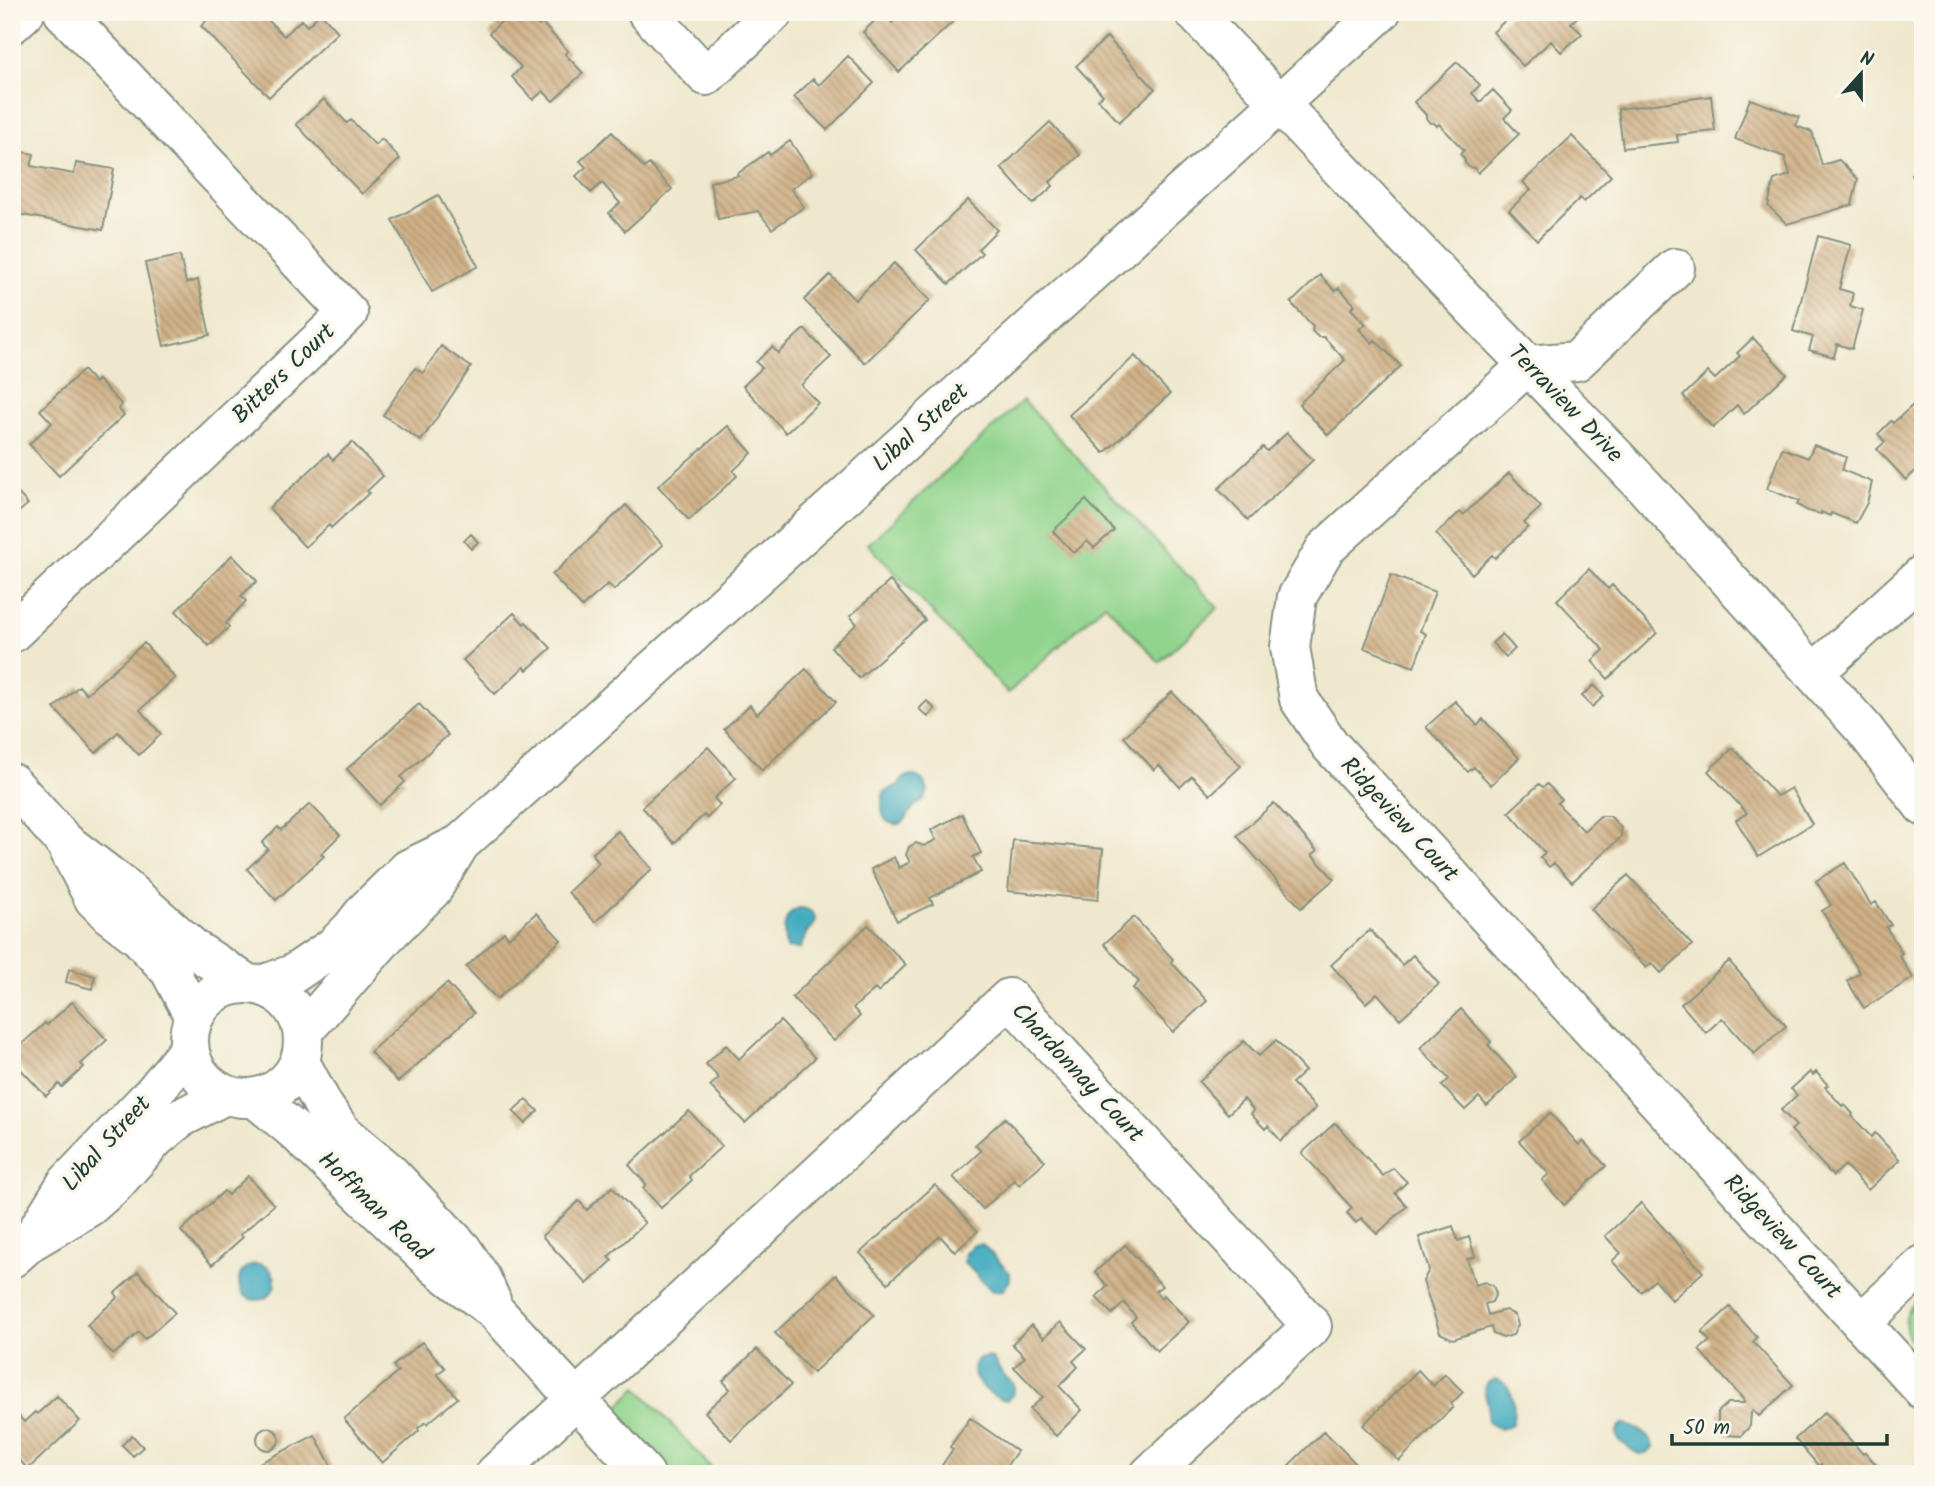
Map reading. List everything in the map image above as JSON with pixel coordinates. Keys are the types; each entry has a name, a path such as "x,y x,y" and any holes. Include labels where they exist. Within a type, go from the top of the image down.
{"street":[{"path":"12,24 25,12"},
{"name":"Bitters Court","path":"12,633 348,313 63,12"},
{"path":"647,12 706,76 774,12"},
{"name":"Terraview Drive","path":"1194,12 1644,486 1864,729 1923,806"},
{"name":"Libal Street","path":"254,984 293,975 333,947 408,869 460,844 1381,12"},
{"path":"1528,365 1577,360 1675,268"},
{"name":"Ridgeview Court","path":"1528,365 1325,549 1297,597 1290,647 1300,699 1330,745 1923,1390"},
{"path":"1814,673 1923,574"},
{"path":"12,783 64,842 119,883 195,950 254,984 277,992 289,1003 299,1016 302,1047 293,1075 282,1086 270,1094 240,1096 212,1087 201,1076 193,1063 191,1033 170,971 139,937 94,899 64,842"},
{"name":"Libal Street","path":"302,1047 386,936 432,890 460,844"},
{"path":"191,1033 203,1003 215,992 230,986 254,984"},
{"name":"Chardonnay Court","path":"575,1398 1009,998 1312,1326 1150,1474"},
{"name":"Libal Street","path":"21,1250 66,1184 154,1092 191,1033"},
{"name":"Hoffman Road","path":"302,1047 324,1107 341,1131 388,1171 462,1249 481,1278 496,1312"},
{"name":"Libal Street","path":"21,1250 89,1207 114,1185 156,1138 179,1119 240,1096"},
{"name":"Hoffman Road","path":"240,1096 295,1132 437,1267 496,1312 645,1474"},
{"path":"1861,1323 1923,1265"},
{"path":"495,1474 575,1398"}],"green space":[{"path":"1023,400 1218,608 1159,662 1105,604 1008,693 868,544"},
{"path":"1923,1293 1923,1357 1910,1340 1905,1325 1909,1309"},
{"path":"637,1387 717,1474 668,1474 612,1413"}],"water":[{"path":"910,775 919,778 926,785 926,797 902,823 889,822 882,811 884,792"},
{"path":"799,908 807,909 813,914 814,924 808,930 800,949 786,948 784,930 787,919"},
{"path":"982,1244 1010,1273 1010,1280 1003,1290 992,1291 964,1262 965,1253 973,1245"},
{"path":"257,1264 269,1270 275,1282 269,1294 257,1300 245,1294 239,1282 245,1270"},
{"path":"988,1357 993,1359 1003,1375 1014,1384 1014,1393 1007,1400 993,1395 976,1378 973,1369 975,1362"},
{"path":"1495,1379 1506,1385 1510,1391 1514,1411 1512,1424 1500,1429 1488,1422 1487,1418 1485,1387"},
{"path":"1625,1424 1647,1436 1653,1448 1644,1454 1637,1453 1619,1440 1616,1435 1618,1428"}],"building":[{"path":"216,12 266,12 263,15 284,36 301,20 307,26 321,13 338,32 269,97 201,26"},
{"path":"512,12 526,12 539,26 542,23 568,51 565,54 583,73 553,101 543,91 533,100 512,77 521,67 489,33"},
{"path":"904,12 953,12 958,17 899,72 863,32 883,13 892,23"},
{"path":"1514,12 1583,12 1571,23 1582,34 1561,52 1551,41 1523,66 1493,32"},
{"path":"1107,37 1155,89 1119,122 1098,99 1103,95 1076,66"},
{"path":"848,56 874,83 827,130 794,97 813,79 819,85"},
{"path":"1457,62 1480,85 1472,93 1480,102 1493,90 1512,110 1504,118 1519,134 1478,173 1465,163 1460,154 1464,150 1439,124 1437,126 1430,123 1414,102"},
{"path":"1711,96 1715,131 1677,135 1678,142 1623,148 1618,109"},
{"path":"324,99 347,123 351,120 375,145 382,139 400,159 362,194 296,124"},
{"path":"1750,99 1799,117 1796,126 1812,132 1822,165 1839,160 1858,179 1852,205 1787,224 1768,206 1774,180 1790,175 1785,157 1735,139"},
{"path":"1050,122 1080,155 1050,182 1053,186 1033,204 1001,168"},
{"path":"612,132 644,168 649,164 672,189 625,231 609,213 620,203 602,183 591,193 576,176 586,167 580,161"},
{"path":"1572,136 1611,176 1584,202 1580,198 1537,240 1509,210 1531,190 1523,182"},
{"path":"790,141 812,173 791,189 804,207 772,229 758,211 718,219 710,182 738,176 737,174 768,152 770,155"},
{"path":"12,150 34,154 31,166 74,174 76,163 114,169 103,230 17,214 18,208 12,207"},
{"path":"1923,165 1923,188 1911,175"},
{"path":"438,195 478,266 432,292 392,220"},
{"path":"968,200 997,230 978,249 982,253 949,284 916,250"},
{"path":"1818,236 1851,245 1839,289 1853,293 1850,306 1863,310 1852,349 1837,344 1834,357 1809,350 1813,337 1793,331"},
{"path":"180,256 186,283 198,280 210,335 164,346 145,263"},
{"path":"894,263 930,300 865,363 804,300 830,275 855,300"},
{"path":"1320,275 1335,291 1339,288 1355,305 1351,309 1366,324 1359,329 1372,343 1375,340 1401,366 1328,435 1299,404 1345,360 1324,337 1318,337 1312,331 1313,326 1291,303"},
{"path":"804,329 831,357 801,385 818,403 786,433 743,386 762,368 756,362 772,347 778,353"},
{"path":"1753,338 1787,374 1744,414 1737,405 1713,428 1683,396 1708,372 1715,379 1740,356 1737,353"},
{"path":"441,346 471,367 421,441 383,415 415,368 423,373"},
{"path":"1135,356 1170,394 1104,453 1069,415"},
{"path":"83,370 95,383 98,380 122,405 118,409 124,415 59,476 29,444 52,423 40,410"},
{"path":"1923,396 1923,464 1906,480 1877,449 1885,442 1878,434"},
{"path":"728,426 752,453 733,471 737,476 689,520 658,486"},
{"path":"1287,433 1313,460 1248,520 1218,489 1263,447 1267,451"},
{"path":"352,442 383,476 367,491 369,493 331,528 329,525 305,547 269,508 328,454 333,460"},
{"path":"1814,445 1846,457 1842,470 1872,482 1867,503 1856,523 1831,513 1830,516 1808,511 1797,505 1799,501 1767,489 1782,448 1808,458"},
{"path":"1509,473 1541,507 1524,523 1528,527 1495,558 1492,555 1472,574 1436,534 1460,512 1463,515"},
{"path":"12,487 28,504 12,518"},
{"path":"1086,500 1114,530 1094,548 1087,541 1074,553 1053,531"},
{"path":"626,505 663,545 614,590 608,584 582,607 552,575"},
{"path":"471,534 478,542 471,549 464,541"},
{"path":"232,555 257,581 241,596 246,601 226,623 229,627 209,646 176,611"},
{"path":"1589,569 1608,589 1612,585 1657,633 1608,679 1592,661 1604,650 1557,600"},
{"path":"1391,575 1435,592 1420,631 1426,634 1414,667 1364,648"},
{"path":"890,581 925,620 859,678 831,647 857,624 850,616"},
{"path":"514,613 551,648 527,670 524,667 495,694 463,660"},
{"path":"1502,634 1515,649 1506,657 1492,643"},
{"path":"144,643 175,678 140,710 161,734 139,755 118,732 96,753 54,708 79,686 86,694"},
{"path":"806,669 836,702 762,770 724,729 750,705 757,714"},
{"path":"1594,685 1604,696 1592,707 1582,696"},
{"path":"1172,692 1241,766 1210,795 1192,776 1180,787 1159,765 1154,770 1124,737"},
{"path":"927,701 935,709 928,717 919,709"},
{"path":"1455,701 1477,725 1483,719 1519,758 1491,785 1474,767 1468,772 1426,727"},
{"path":"419,704 448,735 401,777 405,782 380,805 347,769"},
{"path":"708,747 736,778 714,798 720,805 707,818 704,815 674,843 642,807"},
{"path":"1733,748 1777,796 1791,788 1812,824 1758,857 1736,820 1747,813 1708,771"},
{"path":"1539,784 1543,787 1547,784 1561,799 1557,803 1584,831 1600,816 1610,816 1621,828 1621,837 1572,882 1554,863 1549,867 1540,857 1545,853 1509,812"},
{"path":"1274,803 1317,851 1312,855 1334,879 1301,908 1237,836"},
{"path":"310,804 340,835 321,854 324,856 276,900 247,869 268,849 262,843 278,827 281,830"},
{"path":"962,814 981,853 973,857 981,872 930,898 933,904 897,921 871,869 894,857 899,868 910,862 906,855 909,847 916,843 924,846 936,840 931,830"},
{"path":"618,831 652,869 595,922 568,892 599,863 592,854"},
{"path":"1013,840 1103,849 1098,900 1008,891"},
{"path":"1845,863 1871,905 1876,902 1891,925 1886,927 1913,978 1864,1008 1847,981 1860,973 1822,911 1831,905 1816,881"},
{"path":"1628,875 1692,945 1661,973 1652,963 1646,968 1591,909"},
{"path":"536,913 561,940 497,999 466,967 504,932 509,938"},
{"path":"1134,917 1207,1001 1173,1032 1133,988 1139,982 1104,944"},
{"path":"868,925 906,965 878,992 875,989 853,1008 860,1016 834,1041 792,997"},
{"path":"1370,930 1402,965 1413,955 1439,984 1400,1019 1377,993 1366,1003 1331,965"},
{"path":"1729,961 1786,1026 1754,1054 1722,1018 1706,1033 1681,1004"},
{"path":"69,969 95,976 92,989 66,982"},
{"path":"447,983 474,1013 398,1082 370,1052"},
{"path":"72,1002 107,1040 81,1064 84,1067 62,1087 59,1084 46,1096 12,1060 12,1053"},
{"path":"1461,1009 1491,1042 1488,1045 1517,1077 1487,1106 1479,1097 1465,1110 1442,1086 1449,1079 1420,1048"},
{"path":"780,1021 815,1058 745,1123 710,1086 719,1078 706,1064 726,1045 739,1059"},
{"path":"1276,1040 1305,1071 1292,1083 1316,1108 1281,1141 1268,1126 1265,1129 1251,1114 1254,1111 1244,1099 1228,1114 1199,1082 1244,1041 1259,1056"},
{"path":"1810,1072 1813,1075 1816,1072 1828,1085 1825,1087 1842,1106 1844,1104 1871,1137 1875,1133 1900,1160 1868,1190 1845,1165 1833,1176 1791,1130 1796,1126 1781,1110 1797,1095 1791,1089"},
{"path":"526,1099 538,1111 525,1123 513,1111"},
{"path":"689,1111 722,1146 689,1176 692,1180 661,1208 643,1188 646,1184 629,1165"},
{"path":"1550,1113 1579,1145 1583,1141 1606,1166 1564,1205 1542,1180 1549,1174 1519,1141"},
{"path":"1005,1118 1045,1161 1019,1185 1015,1180 983,1209 953,1177 981,1151 975,1145"},
{"path":"1335,1123 1383,1176 1393,1168 1407,1182 1395,1193 1407,1206 1377,1234 1361,1218 1356,1223 1347,1213 1352,1208 1302,1153"},
{"path":"248,1176 274,1205 212,1265 181,1231 224,1191 228,1195"},
{"path":"935,1185 978,1231 955,1252 940,1236 888,1283 860,1253"},
{"path":"612,1187 645,1223 608,1257 612,1261 587,1284 542,1236 579,1201 587,1210"},
{"path":"1641,1203 1703,1272 1672,1300 1655,1280 1641,1292 1612,1261 1621,1253 1605,1236"},
{"path":"1453,1226 1458,1241 1469,1237 1475,1257 1467,1259 1475,1285 1485,1282 1493,1286 1496,1293 1492,1302 1485,1304 1488,1315 1505,1310 1515,1315 1518,1325 1513,1335 1503,1338 1493,1334 1491,1327 1453,1339 1440,1333 1423,1281 1429,1270 1419,1237"},
{"path":"1125,1245 1162,1286 1155,1291 1161,1298 1164,1295 1189,1322 1157,1351 1131,1322 1136,1317 1124,1303 1112,1314 1096,1297 1108,1286 1095,1272"},
{"path":"138,1272 175,1313 145,1339 139,1332 113,1355 87,1325 118,1297 115,1293"},
{"path":"836,1275 874,1315 813,1373 775,1333"},
{"path":"1730,1307 1757,1337 1753,1342 1793,1385 1759,1416 1753,1410 1750,1426 1741,1436 1727,1435 1718,1425 1718,1412 1728,1403 1745,1401 1699,1350 1710,1341 1702,1332"},
{"path":"1060,1322 1086,1349 1073,1361 1078,1367 1059,1386 1082,1410 1056,1436 1030,1409 1043,1397 1014,1367 1025,1357 1012,1344 1031,1325 1044,1338"},
{"path":"422,1342 445,1368 437,1374 458,1398 427,1424 426,1422 418,1428 419,1431 382,1463 344,1419 398,1372 393,1366"},
{"path":"757,1349 791,1385 731,1440 705,1412 730,1389 723,1381"},
{"path":"1418,1370 1433,1386 1445,1374 1463,1392 1451,1404 1453,1407 1399,1461 1363,1425"},
{"path":"57,1396 80,1421 28,1469 12,1452 12,1409 24,1422"},
{"path":"1825,1412 1884,1474 1829,1474 1821,1464 1819,1466 1795,1439"},
{"path":"970,1418 1017,1451 1001,1474 936,1474 953,1449 950,1447"},
{"path":"268,1428 276,1431 279,1439 276,1447 268,1450 260,1447 257,1439 260,1431"},
{"path":"1324,1431 1366,1474 1297,1474 1289,1465"},
{"path":"132,1435 143,1447 133,1456 122,1445"},
{"path":"315,1435 334,1471 329,1474 238,1474"}]}
